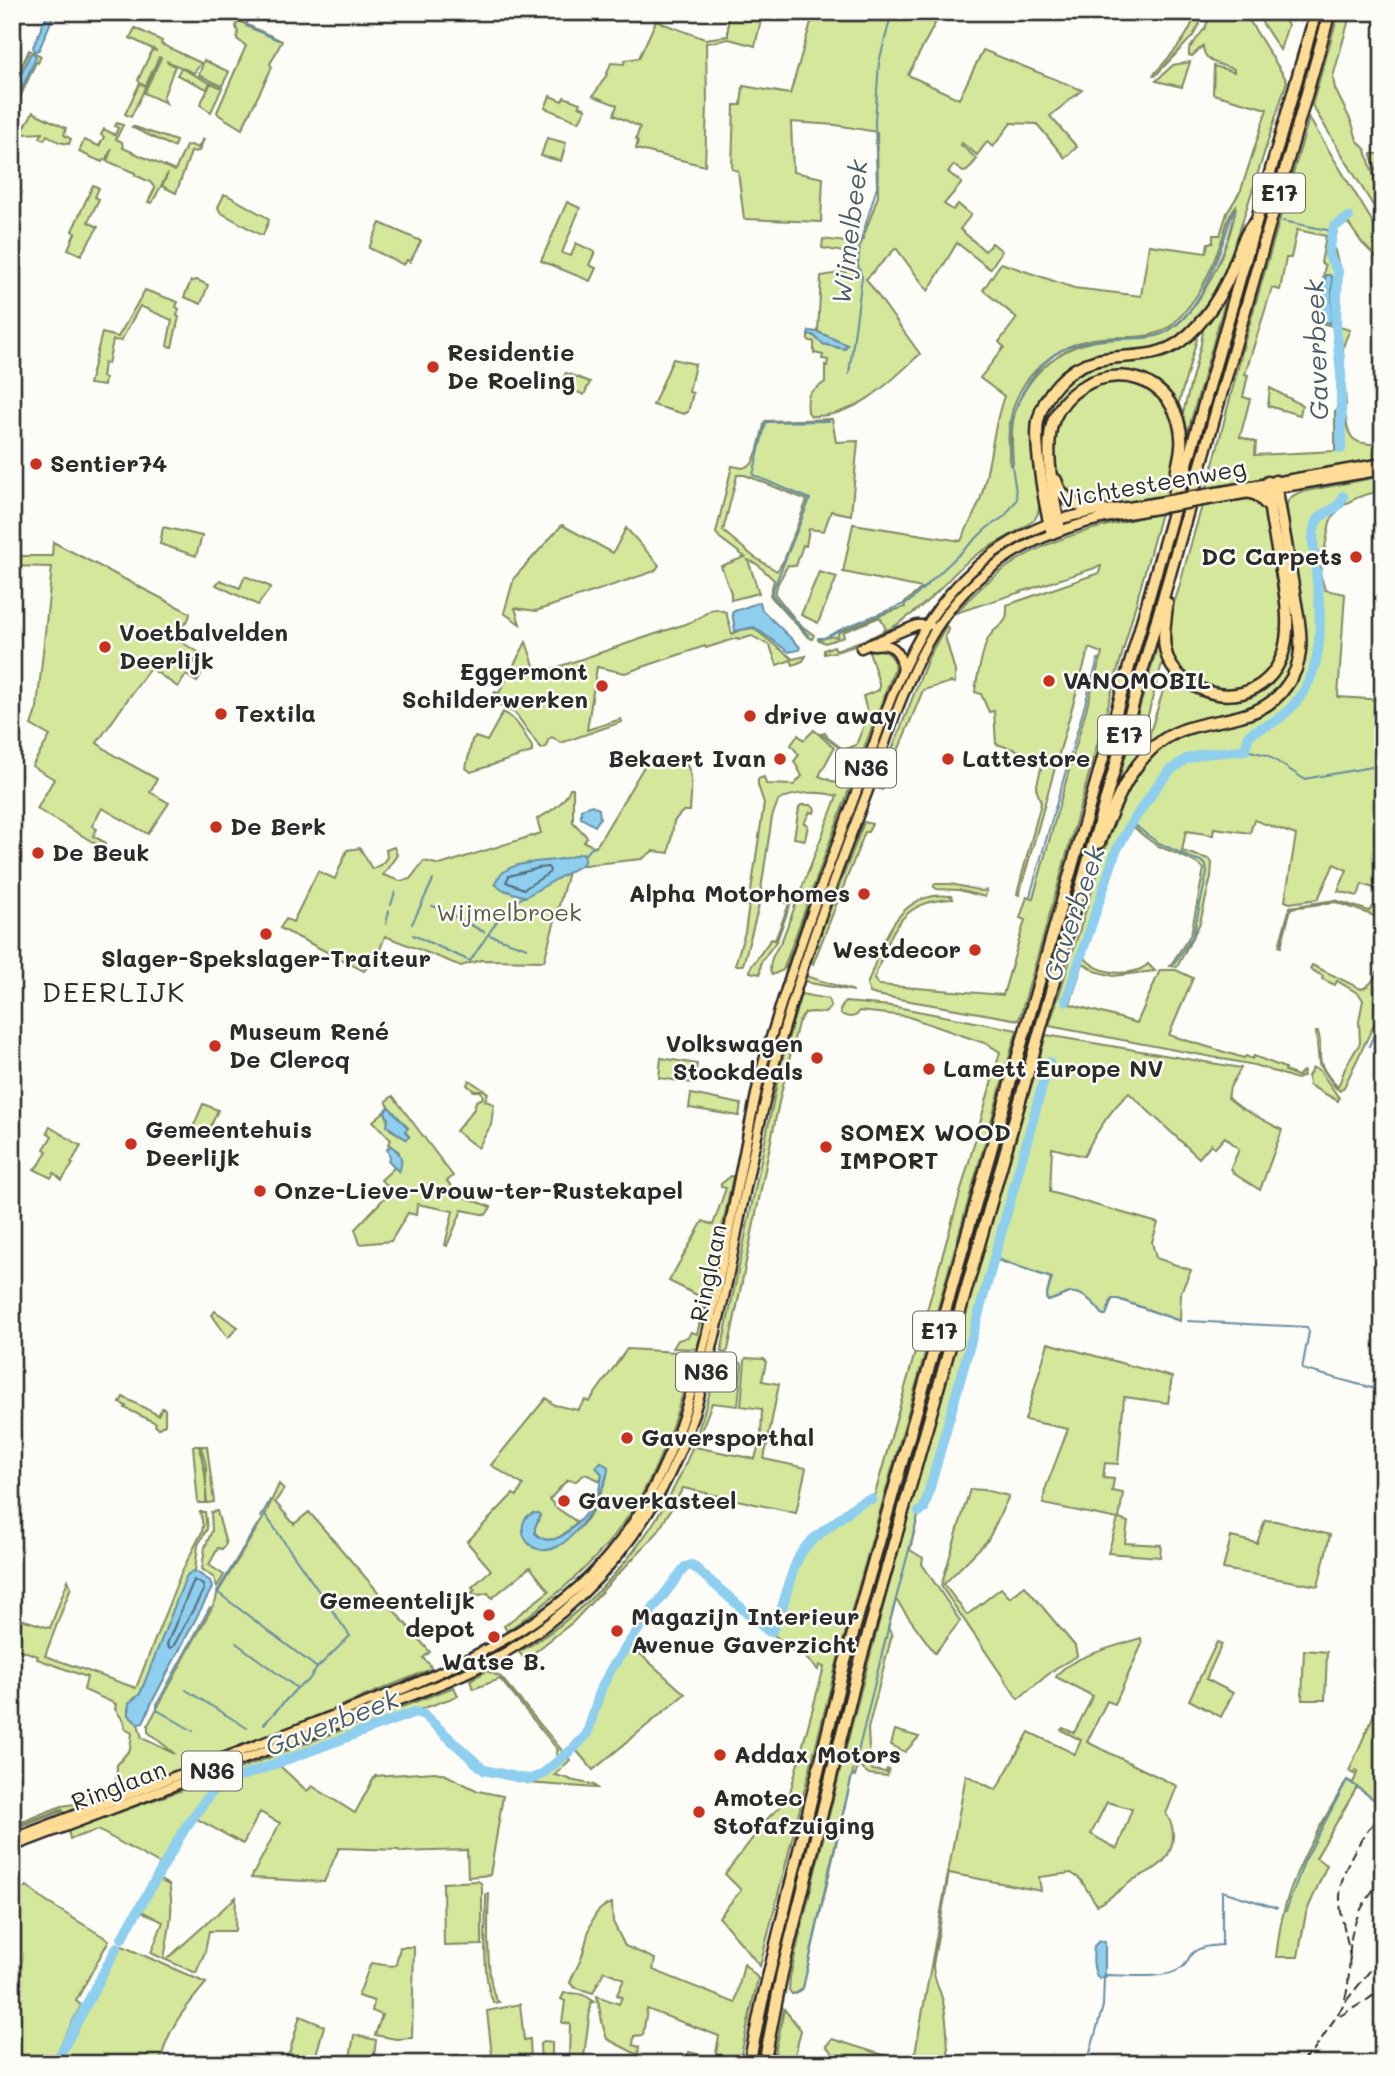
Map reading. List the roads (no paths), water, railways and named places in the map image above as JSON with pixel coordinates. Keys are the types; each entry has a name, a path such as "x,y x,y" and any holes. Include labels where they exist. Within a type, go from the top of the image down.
{"highway":[{"name":"E17","path":"749,2064 771,1962 844,1665 1316,12"},
{"name":"E17","path":"764,2064 782,1973 857,1673 1330,12"},
{"path":"1055,527 1041,479 1038,423 1051,392 1068,374 1092,361 1154,354 1181,341 1201,321 1222,291 1245,233 1256,221"},
{"path":"1055,527 1049,442 1053,421 1062,404 1074,391 1098,378 1120,376 1149,384 1163,396 1177,418 1182,440 1174,485 1175,503"},
{"path":"1051,465 1056,484 1065,497 1078,505 1101,511"},
{"path":"1168,582 1163,639 1167,658 1176,672 1194,687 1217,695 1241,694 1258,686 1270,676 1278,666 1286,638 1285,602 1270,508 1272,485"},
{"path":"1080,889 1120,797 1146,754 1163,740 1189,727 1238,718 1260,710 1279,696 1290,681 1300,651 1299,624 1272,485"},
{"path":"1247,492 1257,495 1270,508"}],"main road":[{"name":"Vichtesteenweg","path":"939,624 952,606 986,571 1055,527 1134,509 1383,463"},
{"name":"Vichtesteenweg","path":"1233,492 1383,470"},
{"name":"Vichtesteenweg","path":"926,625 945,597 969,571 986,556 1014,540 1101,511 1134,509"},
{"path":"902,671 898,653 888,645 861,648 914,632 926,625 939,624"},
{"name":"Ringlaan","path":"12,1847 476,1669 555,1618 592,1585 621,1552 651,1509 686,1434 712,1352 764,1105 795,987 816,925 913,673 939,624"},
{"name":"Ringlaan","path":"12,1839 393,1693 466,1661 547,1613 573,1593 611,1554 659,1480 683,1422 707,1333 761,1072 787,985 902,671 926,625"}],"water":[{"path":"48,12 55,12 39,50 35,51 33,47"},
{"path":"34,53 36,57 12,111 12,95 30,54"},
{"path":"1326,275 1332,278 1330,323 1321,319"},
{"path":"809,331 818,332 847,345 845,349 823,344 813,335 808,335"},
{"path":"760,602 762,610 800,647 799,650 789,652 754,627 735,631 732,612"},
{"path":"592,805 599,809 600,818 595,826 581,818 581,809"},
{"path":"583,853 583,864 525,897 501,889 495,884 506,870 514,866 564,859"},
{"path":"389,1107 408,1128 405,1131 409,1137 406,1139 387,1126 385,1111"},
{"path":"391,1146 401,1157 399,1172 388,1160 390,1157 387,1149"},
{"path":"601,1462 608,1467 605,1481 591,1510 570,1538 545,1550 528,1543 523,1526 524,1521 532,1514 539,1513 535,1533 543,1539 552,1539 571,1530 598,1493 602,1474 596,1467"},
{"path":"195,1571 210,1581 212,1588 143,1723 138,1724 128,1715 129,1703 140,1694 186,1577"},
{"path":"1099,1941 1105,1942 1105,1976 1099,1979 1093,1959 1094,1946"}],"waterway":[{"path":"250,12 246,26 278,40"},
{"name":"Wijmelbeek","path":"849,374 862,277 858,265 860,243 877,187 875,121 879,62 892,12"},
{"name":"Wijmelbeek","path":"818,638 824,638 909,602 987,528 1005,516 1017,499 1011,452 1011,425 1023,392 1035,373 1051,357 1077,344 1106,339 1147,338 1169,330 1182,319 1202,291 1217,259 1234,210"},
{"name":"Gaverbeek","path":"1341,449 1341,374 1336,325 1338,271 1329,251 1334,227 1349,217"},
{"name":"Wijmelbeek","path":"1283,221 1332,231"},
{"name":"Wijmelbeek","path":"809,636 772,592 810,499 753,475 766,422 829,421"},
{"name":"Gaverbeek","path":"1066,1001 1116,851 1159,783 1186,759 1203,754 1245,750 1249,735 1277,720 1296,703 1309,683 1316,661 1320,613 1314,529 1318,519 1338,505 1343,496"},
{"path":"1030,896 1098,659"},
{"path":"1245,750 1267,755 1304,779 1383,765"},
{"path":"1133,823 1159,843 1206,865 1207,873 1193,936 1173,965"},
{"name":"Wijmelbeek","path":"584,855 595,845"},
{"path":"412,924 433,880"},
{"path":"391,905 395,892"},
{"name":"Wijmelbeek","path":"508,907 525,896"},
{"path":"432,906 484,932"},
{"path":"386,924 389,911"},
{"name":"Wijmelbeek","path":"413,935 470,961 504,911"},
{"path":"489,935 527,948"},
{"path":"1369,1046 1383,1014"},
{"name":"Gaverbeek","path":"919,1512 924,1509 1049,1062"},
{"path":"994,1258 1052,1278 1046,1298 1048,1301 1070,1293 1080,1294 1106,1315 1112,1299 1118,1299 1180,1321"},
{"path":"1188,1321 1307,1327 1309,1332 1302,1369 1383,1391"},
{"name":"Gaverbeek","path":"122,1938 184,1830 212,1791 226,1782 415,1712 424,1715 484,1770 531,1779 541,1775 587,1734 601,1689 611,1669 685,1567 692,1565 771,1632 803,1550 851,1509 872,1499"},
{"path":"261,1517 270,1500"},
{"path":"796,1994 803,1988 830,1866 919,1512"},
{"path":"264,1513 350,1636 264,1724"},
{"path":"257,1525 217,1592 316,1667"},
{"path":"193,1731 157,1710 157,1704 210,1607"},
{"path":"236,1643 297,1688"},
{"path":"186,1690 247,1728"},
{"path":"1286,1911 1304,1862 1347,1780 1383,1806"},
{"path":"1087,2064 1103,2006 1104,1978 1107,1975 1165,1975 1184,1966 1196,1950 1222,1945 1222,1891 1277,1908"},
{"name":"Gaverbeek","path":"55,2064 117,1947"}],"railway":[{"path":"1350,1960 1341,1911 1341,1884 1349,1860 1378,1816"},
{"path":"1345,1999 1355,1922 1383,1876"},
{"path":"1286,2063 1302,2060 1313,2052 1347,2000 1383,1954"},
{"path":"1340,2016 1383,1988"},
{"path":"1359,2064 1383,2045"}],"place":[{"name":"Residentie De Roeling","path":"433,367"},
{"name":"Sentier74","path":"36,464"},
{"name":"DC Carpets","path":"1356,557"},
{"name":"Voetbalvelden Deerlijk","path":"105,647"},
{"name":"VANOMOBIL","path":"1049,681"},
{"name":"Eggermont Schilderwerken","path":"602,686"},
{"name":"Textila","path":"221,714"},
{"name":"drive away","path":"750,716"},
{"name":"Bekaert Ivan","path":"780,759"},
{"name":"Lattestore","path":"948,759"},
{"name":"De Berk","path":"216,827"},
{"name":"De Beuk","path":"38,853"},
{"name":"Alpha Motorhomes","path":"864,894"},
{"name":"Slager-Spekslager-Traiteur","path":"266,934"},
{"name":"Westdecor","path":"975,950"},
{"name":"Museum René De Clercq","path":"215,1046"},
{"name":"Volkswagen Stockdeals","path":"817,1058"},
{"name":"Lamett Europe NV","path":"929,1069"},
{"name":"Gemeentehuis Deerlijk","path":"131,1144"},
{"name":"SOMEX WOOD IMPORT","path":"826,1147"},
{"name":"Onze-Lieve-Vrouw-ter-Rustekapel","path":"260,1191"},
{"name":"Gaversporthal","path":"627,1438"},
{"name":"Gaverkasteel","path":"564,1501"},
{"name":"Gemeentelijk depot","path":"489,1615"},
{"name":"Magazijn Interieur Avenue Gaverzicht","path":"617,1631"},
{"name":"Watse B.","path":"494,1637"},
{"name":"Addax Motors","path":"720,1755"},
{"name":"Amotec Stofafzuiging","path":"699,1812"}],"district":[{"name":"DEERLIJK","path":"114,992"}],"park label":[{"name":"Wijmelbroek","path":"509,913"}]}
